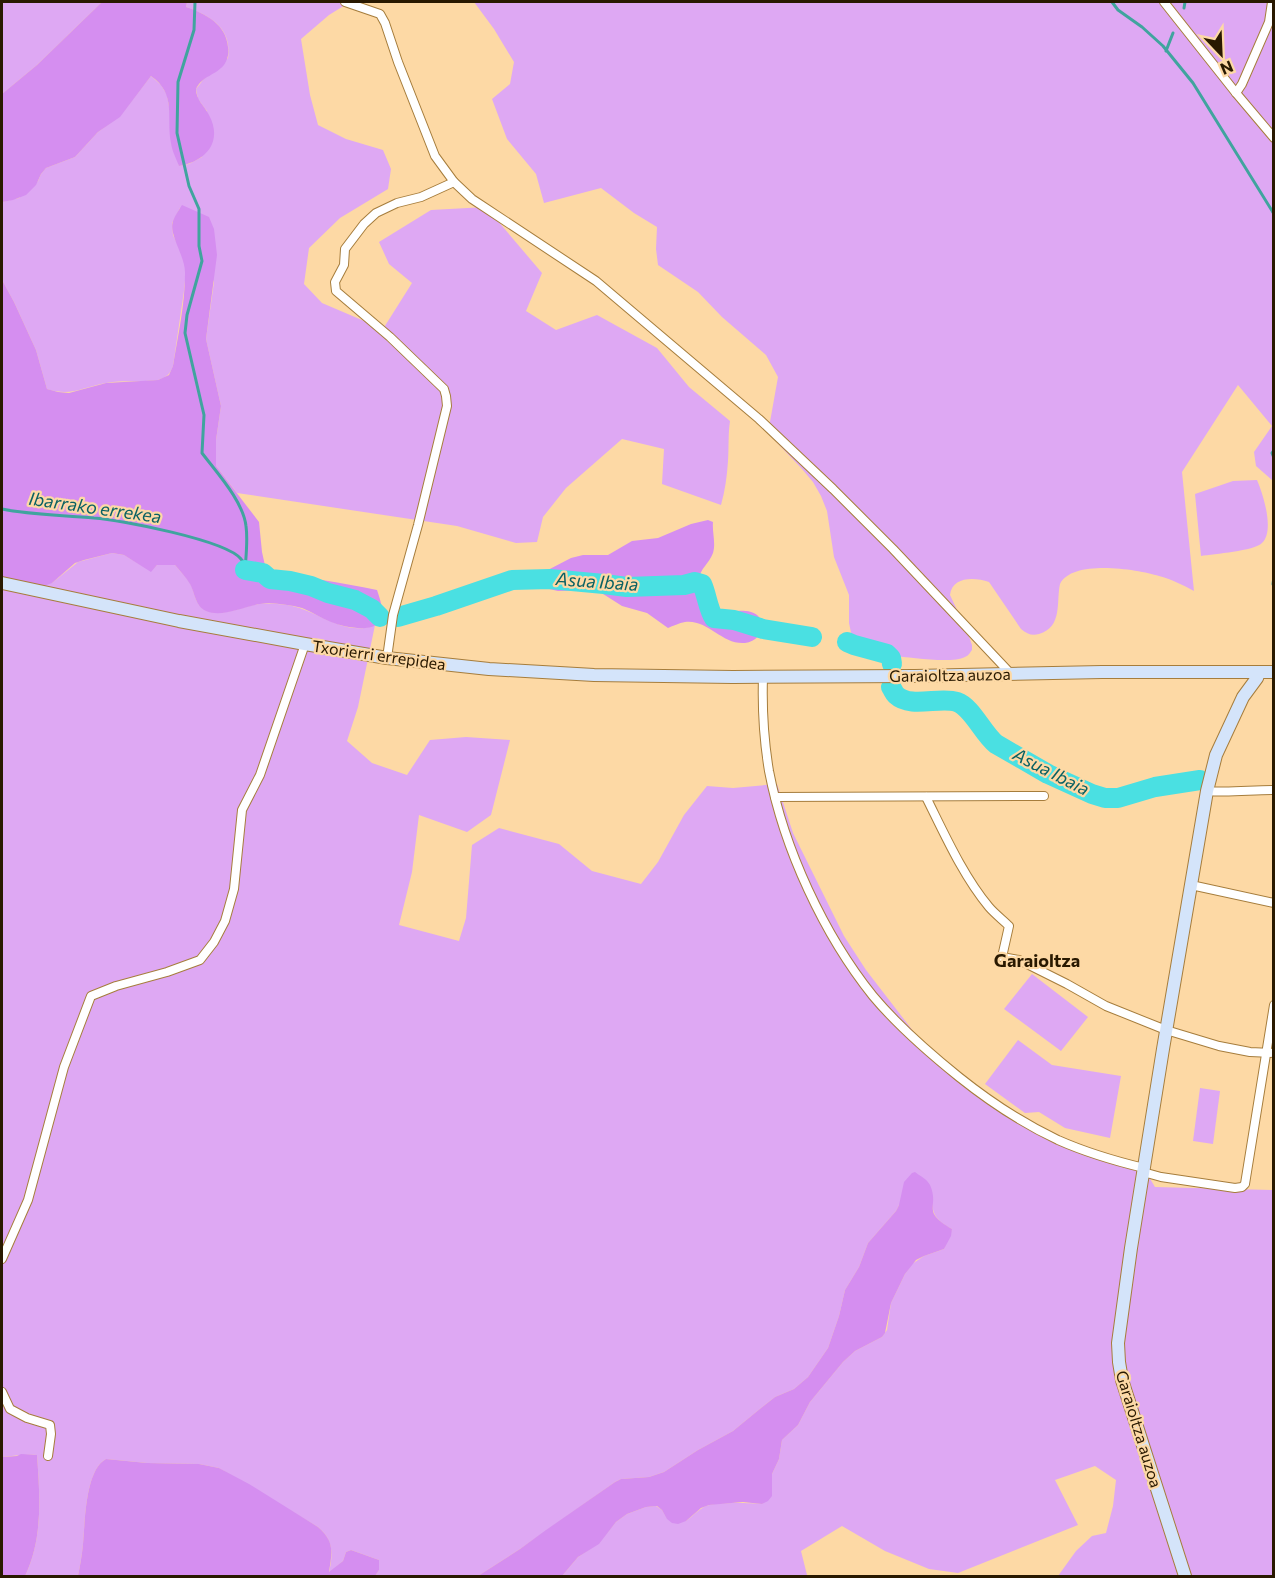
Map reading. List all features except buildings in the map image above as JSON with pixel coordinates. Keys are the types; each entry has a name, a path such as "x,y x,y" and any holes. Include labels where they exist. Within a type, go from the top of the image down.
{"street":[{"path":"345,2 380,14 435,156 454,182 482,205 596,281 759,419 870,527 1011,674"},
{"path":"1164,2 1274,138"},
{"path":"1236,93 1269,22 1272,2"},
{"path":"387,658 393,615 447,406 446,396 444,389 398,345 336,291 335,282 344,265 345,249 364,224 376,213 454,182"},
{"name":"Txorierri errepidea","path":"2,583 179,621 387,658 543,673 763,676"},
{"path":"2,1259 28,1200 64,1067 91,996 200,960 214,942 225,921 234,890 242,810 260,775 305,644"},
{"name":"Garaioltza auzoa","path":"1185,1576 1128,1400 1119,1362 1118,1344 1143,1170 1207,791 1216,755 1243,698 1259,672"},
{"name":"Garaioltza auzoa","path":"763,676 1274,672"},
{"path":"763,676 764,726 775,797 794,857 824,919 848,961 873,996 906,1032 937,1060 1008,1112 1058,1140 1161,1177 1235,1188 1242,1186 1245,1184 1270,1053 1274,1005"},
{"path":"1207,791 1274,790"},
{"path":"775,797 1044,796"},
{"path":"926,797 940,828 972,883 989,906 1009,926 1002,957 1016,959 1106,1006 1166,1030 1219,1046 1270,1053"},
{"path":"1191,885 1274,903"},
{"path":"2,1392 10,1409 27,1418 50,1425 48,1456"}],"shaded area":[{"path":"2,2 102,2 37,65 2,94"},
{"path":"102,2 187,2 186,7 208,17 219,26 226,39 227,58 221,68 202,81 196,89 213,124 213,141 210,148 197,160 179,166 171,143 167,98 159,83 151,76 120,117 98,132 75,157 46,168 36,185 26,195 2,202 2,94 37,65"},
{"path":"187,2 350,2 329,15 301,39 310,95 318,125 346,139 383,150 391,169 388,189 340,218 309,248 304,284 322,303 383,329 412,283 389,264 379,242 431,210 486,207 542,273 526,311 556,330 597,315 657,348 689,387 730,421 727,472 721,505 662,484 664,449 622,439 566,488 543,517 537,542 516,543 457,526 237,493 216,466 216,440 221,406 206,339 214,282 180,208 172,223 173,235 183,256 186,270 173,366 169,373 158,380 112,382 70,392 47,389 36,350 2,280 2,202 19,198 38,181 46,168 75,157 98,132 120,116 151,76 161,85 167,95 179,166 202,157 207,111 198,99 196,89 228,58 228,48 227,39 218,25 204,15 186,7"},
{"path":"474,2 1273,2 1273,481 1256,466 1254,452 1272,426 1238,385 1182,472 1194,591 1149,573 1106,568 1077,571 1067,576 1060,584 1057,613 1052,626 1047,631 1034,635 1021,629 989,582 971,579 955,584 950,595 972,645 972,650 966,656 959,659 940,660 893,656 887,651 853,642 849,623 849,595 834,557 827,511 821,496 813,482 768,433 778,377 766,355 722,317 698,292 658,265 657,227 601,188 544,203 536,174 507,139 492,99 510,84 514,62"},
{"path":"182,205 209,217 214,229 217,255 206,339 221,406 216,440 216,466 259,522 266,570 377,590 382,617 372,627 346,626 331,622 302,608 273,603 213,613 202,609 190,584 175,565 157,565 151,572 124,555 112,553 75,563 52,583 44,586 2,584 2,280 36,350 47,389 69,393 106,383 158,380 169,375 173,366 183,309 185,267 172,226"},
{"path":"1257,480 1268,521 1268,530 1262,543 1243,550 1201,556 1195,494 1233,481"},
{"path":"708,520 713,522 714,549 699,580 707,586 714,612 746,611 757,615 762,623 762,629 760,634 751,641 737,643 693,622 683,622 668,628 647,613 622,606 600,592 558,591 533,583 544,572 571,558 583,555 608,555 632,541 658,538 691,524"},
{"path":"112,553 124,555 151,571 157,565 175,565 190,583 199,605 211,612 225,612 259,604 277,604 298,608 353,628 375,625 358,707 347,741 372,763 407,775 430,740 466,737 510,740 491,815 467,832 419,815 412,872 399,925 459,941 466,918 472,845 499,828 559,844 592,871 641,884 658,862 684,815 707,786 733,788 777,784 793,833 844,936 866,970 930,1053 1036,1133 1067,1148 1109,1159 1141,1164 1155,1187 1273,1190 1273,1576 1058,1576 1076,1551 1092,1536 1106,1533 1113,1506 1116,1480 1095,1466 1055,1480 1078,1525 958,1573 929,1569 885,1551 842,1526 801,1551 807,1575 802,1576 562,1576 578,1557 599,1543 616,1522 627,1514 656,1506 667,1518 686,1521 706,1506 725,1503 762,1504 772,1495 772,1474 779,1459 782,1440 798,1425 810,1402 843,1362 855,1351 882,1337 887,1330 891,1303 912,1264 924,1256 944,1249 952,1229 935,1215 932,1194 899,1205 868,1243 859,1267 845,1290 828,1348 808,1377 794,1389 775,1397 733,1431 664,1472 649,1477 621,1479 615,1482 478,1576 375,1576 379,1570 379,1560 351,1550 346,1552 343,1561 329,1573 330,1542 318,1527 219,1468 199,1464 106,1459 99,1465 90,1485 78,1576 25,1576 35,1547 39,1517 37,1455 2,1457 2,584 52,583 78,562"},
{"path":"1032,974 1088,1017 1061,1051 1004,1009"},
{"path":"1018,1040 1052,1065 1121,1076 1110,1138 1065,1128 1039,1112 1025,1113 985,1084"},
{"path":"1200,1088 1220,1091 1213,1144 1193,1141"},
{"path":"915,1172 930,1185 936,1218 952,1229 951,1236 944,1249 916,1260 905,1274 891,1303 885,1333 882,1337 855,1351 843,1362 810,1402 798,1425 782,1440 779,1459 772,1474 772,1496 768,1501 762,1504 743,1502 709,1505 678,1524 667,1519 657,1506 646,1507 627,1514 616,1522 599,1544 578,1557 562,1576 478,1576 615,1482 621,1479 649,1477 664,1472 733,1431 775,1397 794,1389 808,1377 828,1348 845,1290 859,1267 868,1243 896,1211 904,1182"},
{"path":"21,1454 37,1455 39,1517 35,1547 25,1576 2,1576 2,1457"},
{"path":"106,1459 199,1464 219,1468 318,1527 330,1543 329,1572 343,1561 346,1552 351,1550 379,1560 379,1570 375,1576 78,1576 90,1485 99,1465"}],"waterway":[{"path":"195,2 194,30 178,82 177,133 189,186 199,209 199,246 202,261 187,315 185,333 204,415 202,453 228,488 244,517 247,537 245,570"},
{"path":"1112,2 1118,10 1163,46 1193,83 1274,214"},
{"path":"1184,8 1185,2"},
{"path":"1166,51 1173,33"},
{"path":"1274,450 1272,453 1274,458"},
{"name":"Ibarrako errekea","path":"2,509 107,520 172,532 231,552 242,560 244,567"},
{"name":"Asua Ibaia","path":"245,570 263,573 270,579 311,586 355,600 372,609 380,617"},
{"path":"1273,584 1274,577"},
{"name":"Asua Ibaia","path":"398,617 512,580 550,579 627,587 684,585 695,582 702,584 714,618 734,620 763,629 812,637"},
{"name":"Asua Ibaia","path":"847,642 887,654 892,664"},
{"name":"Asua Ibaia","path":"891,687 896,695 909,701 957,702 968,709 996,744 1048,774 1105,798 1118,798 1155,787 1200,780"}],"district":[{"name":"Garaioltza","path":"1037,961"}]}
